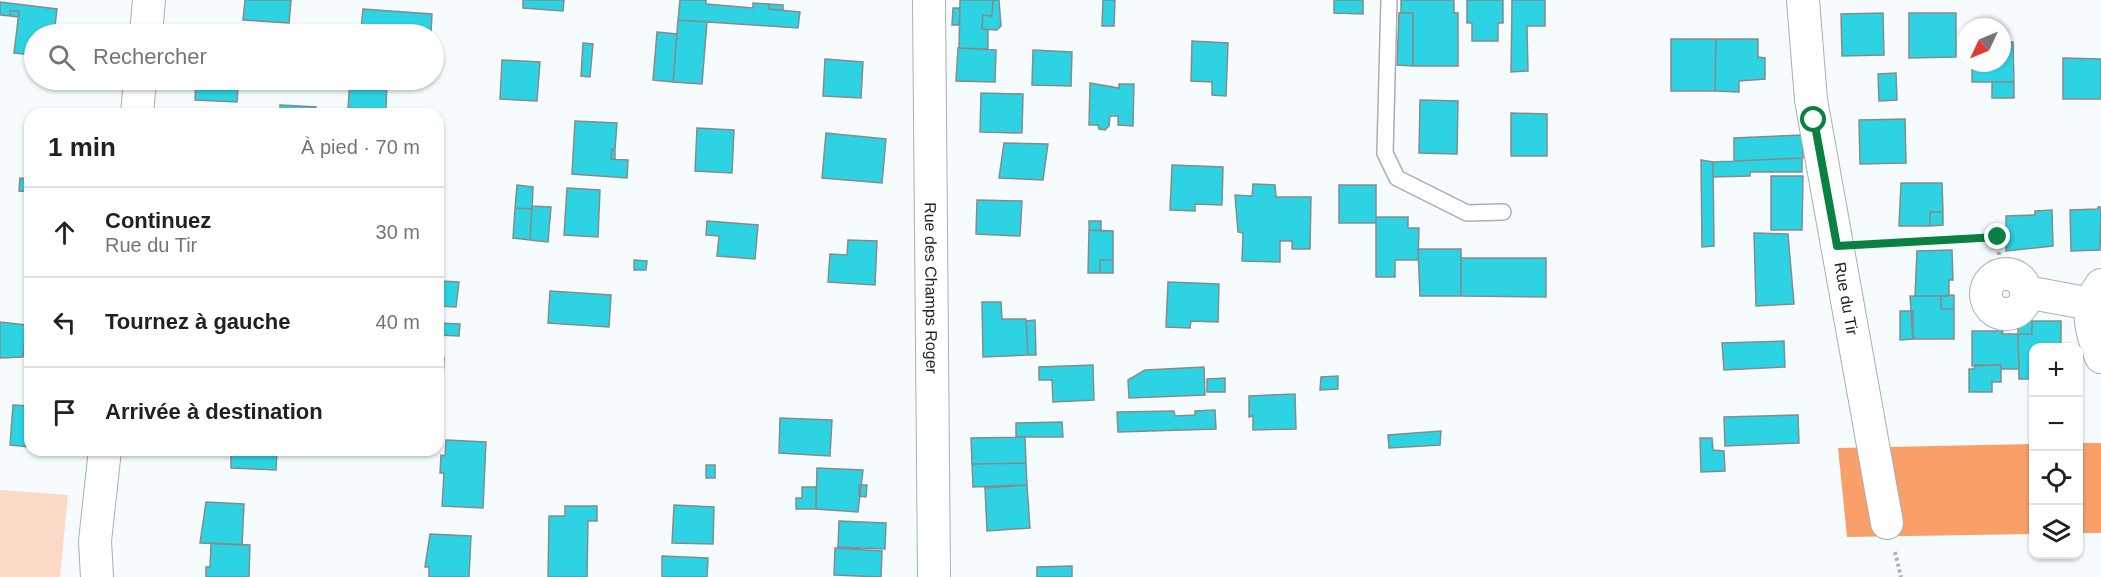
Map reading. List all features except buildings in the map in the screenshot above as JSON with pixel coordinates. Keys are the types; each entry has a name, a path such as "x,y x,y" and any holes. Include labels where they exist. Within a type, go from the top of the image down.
{"street":[{"path":"147,24 149,0"},
{"name":"Rue des Champs Roger","path":"929,0 934,577"},
{"name":"Rue du Tir","path":"1803,0 1811,100 1887,523"},
{"path":"137,108 139,90"},
{"path":"2000,275 2016,277 2021,281 2026,292 2096,295 2089,317 2101,357"},
{"path":"97,577 95,541 104,456"}],"lane":[{"path":"1389,0 1386,153 1397,178 1467,213 1503,212"}],"path":[{"path":"1837,246 1998,237 2000,275"}],"shaded area":[{"path":"2083,443 2101,443 2101,533 2083,533"},
{"path":"2029,444 2029,534 1847,537 1838,448"},
{"path":"0,490 68,495 60,577 0,577"}],"route":[{"path":"1814,120 1837,246 1998,237"}]}
